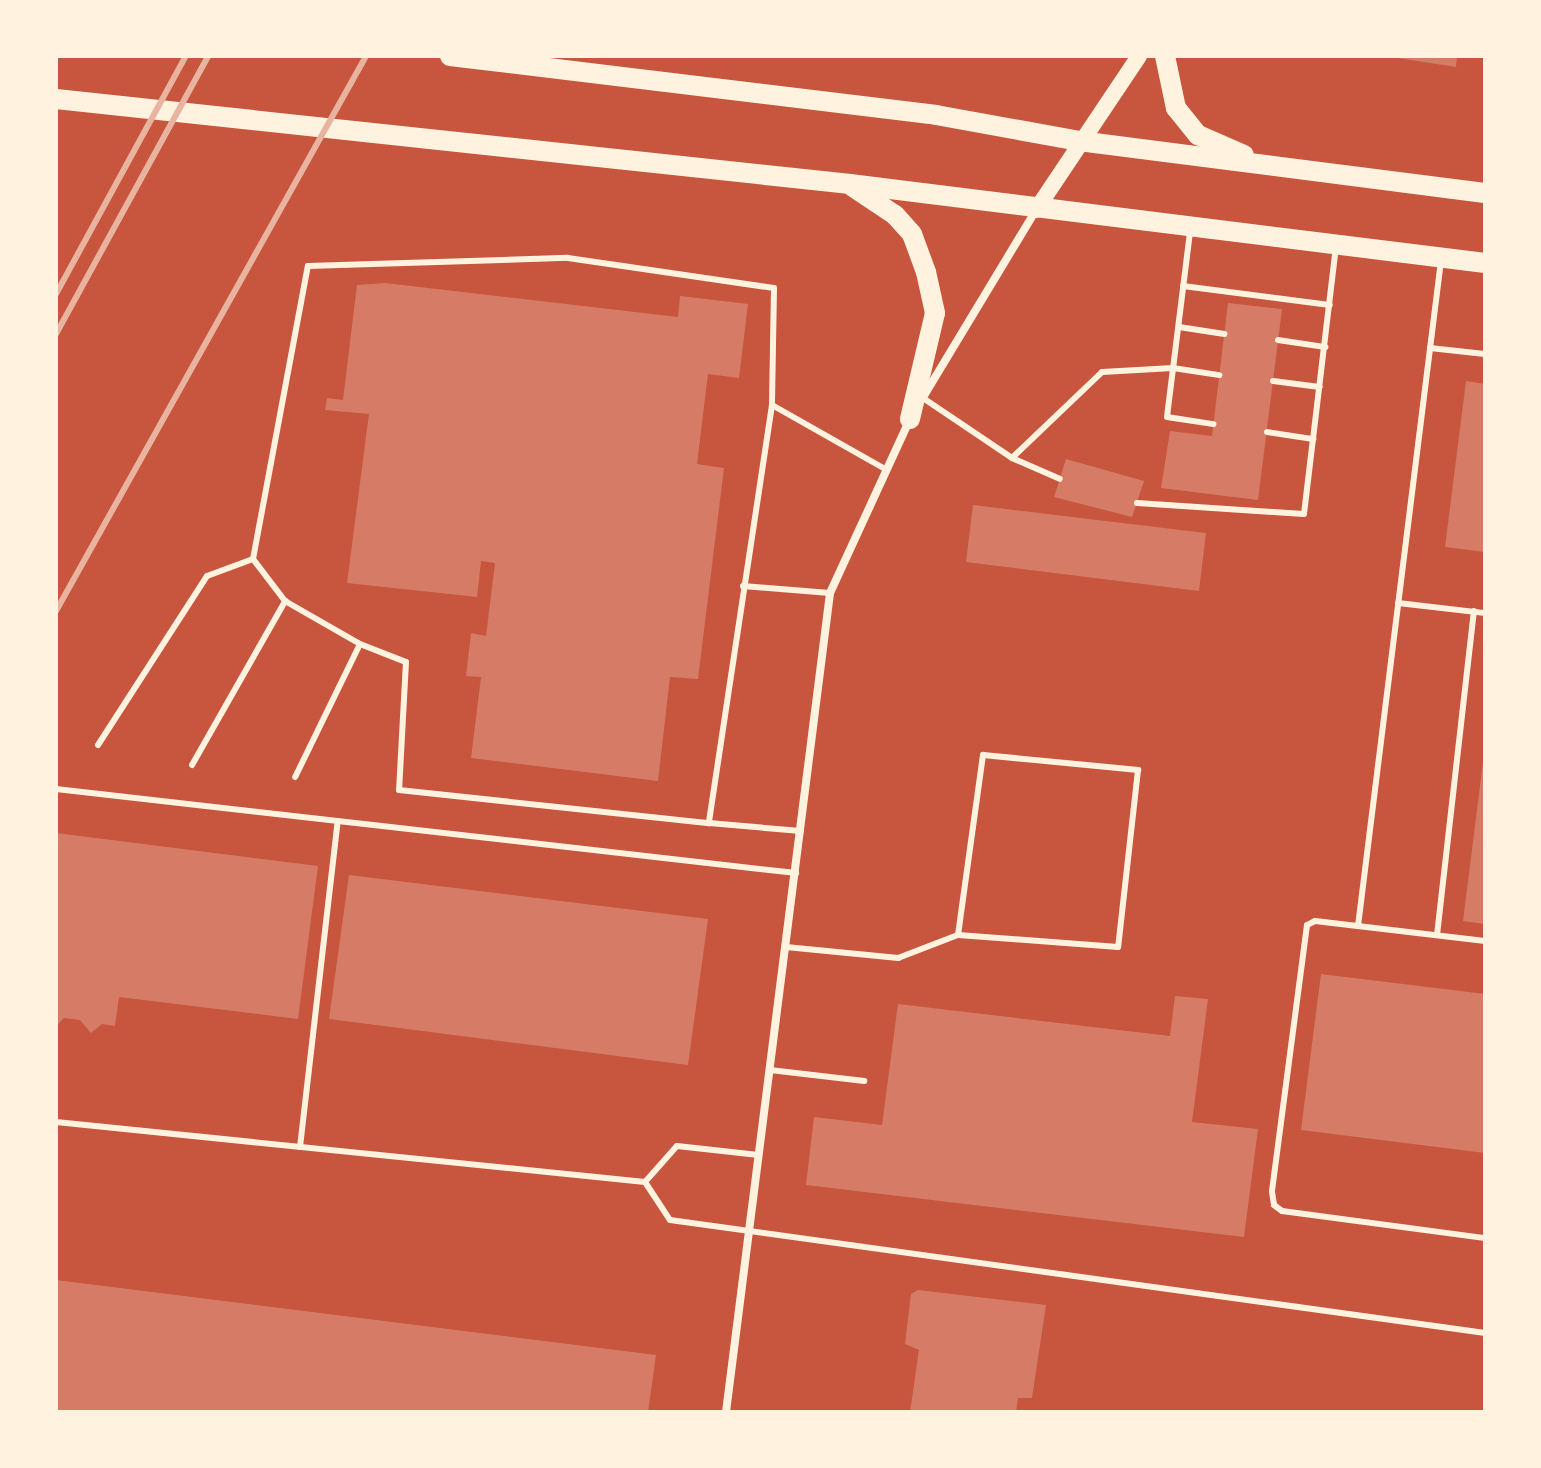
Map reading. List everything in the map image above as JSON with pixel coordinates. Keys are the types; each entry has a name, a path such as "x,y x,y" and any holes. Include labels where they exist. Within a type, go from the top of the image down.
{"main road":[{"path":"450,56 936,115 1079,141 1485,193"},
{"path":"1036,210 1079,141 1139,56"},
{"path":"1165,56 1176,108 1198,135 1266,164"},
{"path":"56,99 850,184 1036,210 1485,263"},
{"path":"850,184 895,215 912,234 926,272 935,313 910,419"}],"street":[{"path":"726,1412 830,593 910,419 1036,210"}],"lane":[{"path":"1191,228 1167,417 1213,424"},
{"path":"1137,503 1304,514 1337,246"},
{"path":"709,823 772,405 774,288 568,258 308,266 253,559 285,601 360,644 406,662 399,790 709,823 801,831"},
{"path":"1358,926 1441,258"},
{"path":"1183,286 1330,305"},
{"path":"1179,327 1224,334"},
{"path":"1278,340 1325,347"},
{"path":"1430,348 1485,354"},
{"path":"1012,458 1102,372 1173,368 1219,375"},
{"path":"1273,381 1320,387"},
{"path":"923,398 1012,458 1060,479"},
{"path":"772,405 887,470"},
{"path":"1267,432 1313,439"},
{"path":"98,745 207,576 253,559"},
{"path":"743,586 830,593"},
{"path":"192,765 285,601"},
{"path":"1398,603 1485,613"},
{"path":"1437,935 1474,611"},
{"path":"295,777 360,644"},
{"path":"786,947 898,958 958,935 1118,947 1138,770 983,755 958,935"},
{"path":"56,789 796,873"},
{"path":"300,1147 338,821"},
{"path":"1485,941 1315,921 1302,934 1274,1205 1282,1211 1485,1238"},
{"path":"770,1070 864,1081"},
{"path":"56,1122 645,1182"},
{"path":"645,1182 677,1146 759,1155"},
{"path":"645,1182 670,1220 1485,1333"}],"building":[{"path":"1385,56 1457,56 1456,67"},
{"path":"385,283 678,317 680,296 748,304 739,378 708,374 697,464 724,468 698,679 670,677 658,781 471,758 481,677 466,676 471,633 486,636 495,563 481,561 477,597 347,583 369,414 325,410 327,398 343,400 357,285"},
{"path":"1228,303 1282,309 1258,500 1161,488 1170,431 1212,436"},
{"path":"1466,381 1485,384 1485,552 1445,547"},
{"path":"1066,459 1144,481 1132,517 1054,497"},
{"path":"973,505 1206,533 1199,591 966,562"},
{"path":"1485,762 1485,924 1463,921"},
{"path":"56,833 318,866 298,1019 119,997 115,1026 102,1024 91,1033 80,1020 64,1018 56,1026"},
{"path":"349,875 708,919 688,1065 329,1019"},
{"path":"1321,974 1485,994 1485,1153 1301,1130"},
{"path":"1175,996 1208,999 1192,1122 1258,1129 1244,1237 806,1185 814,1117 882,1125 898,1004 1170,1036"},
{"path":"56,1280 656,1355 648,1412 56,1412"},
{"path":"918,1290 1046,1305 1032,1398 1018,1398 1016,1412 910,1412 919,1350 905,1344 911,1294"}],"railway":[{"path":"56,294 186,56"},
{"path":"56,334 208,56"},
{"path":"56,611 366,56"}]}
